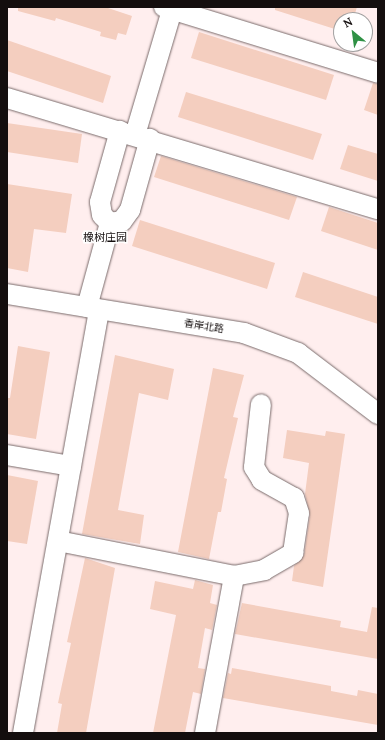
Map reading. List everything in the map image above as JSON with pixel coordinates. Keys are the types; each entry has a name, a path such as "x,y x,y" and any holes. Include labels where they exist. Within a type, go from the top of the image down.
{"street":[{"path":"110,223 122,221 130,210 135,135 170,8 378,73"},
{"path":"7,98 135,135 378,209"},
{"path":"110,223 102,215 100,202 135,135"},
{"path":"23,733 71,466 93,308 110,223"},
{"name":"香岸北路","path":"7,294 244,333 298,353 378,414"},
{"path":"58,541 234,576 264,570 293,553 299,513 294,498 262,480 254,466 262,404"},
{"path":"7,454 71,466"},
{"path":"205,733 234,576"}],"building":[{"path":"18,7 105,7 132,16 126,35 118,33 116,40 100,36 101,32 56,18 55,21 18,11"},
{"path":"275,7 357,7 355,12 333,12 333,28 275,10"},
{"path":"199,32 334,75 326,100 191,58"},
{"path":"7,40 111,76 103,103 7,71"},
{"path":"373,83 378,84 378,115 364,110"},
{"path":"186,92 322,134 313,160 178,117"},
{"path":"7,123 82,134 78,163 7,152"},
{"path":"348,145 378,154 378,181 340,169"},
{"path":"161,156 297,197 289,220 154,177"},
{"path":"7,184 72,194 66,233 34,229 28,272 7,268"},
{"path":"329,207 378,223 378,250 321,231"},
{"path":"140,220 275,263 267,289 132,246"},
{"path":"303,272 378,297 378,324 295,297"},
{"path":"18,346 50,352 36,439 7,434 7,398 10,398"},
{"path":"115,355 174,369 168,400 139,393 118,510 144,515 140,544 82,534"},
{"path":"213,368 244,375 233,417 238,418 224,478 227,479 221,512 218,512 209,559 178,552"},
{"path":"287,430 325,436 326,431 345,434 323,587 292,581 294,566 304,555 310,515 305,494 309,463 283,458"},
{"path":"7,475 38,481 27,544 7,541"},
{"path":"85,558 115,568 86,733 57,733 62,704 58,703 71,643 67,642"},
{"path":"195,580 213,585 210,603 217,605 212,630 205,628 198,668 205,669 201,694 193,692 185,733 153,733 176,615 150,609 155,581 193,589"},
{"path":"242,603 341,621 340,627 367,632 372,607 378,608 378,659 235,634"},
{"path":"232,668 331,686 331,691 357,696 358,690 378,694 378,725 223,698 228,673 231,674"}],"district":[{"name":"橡树庄园","path":"105,237"}]}
